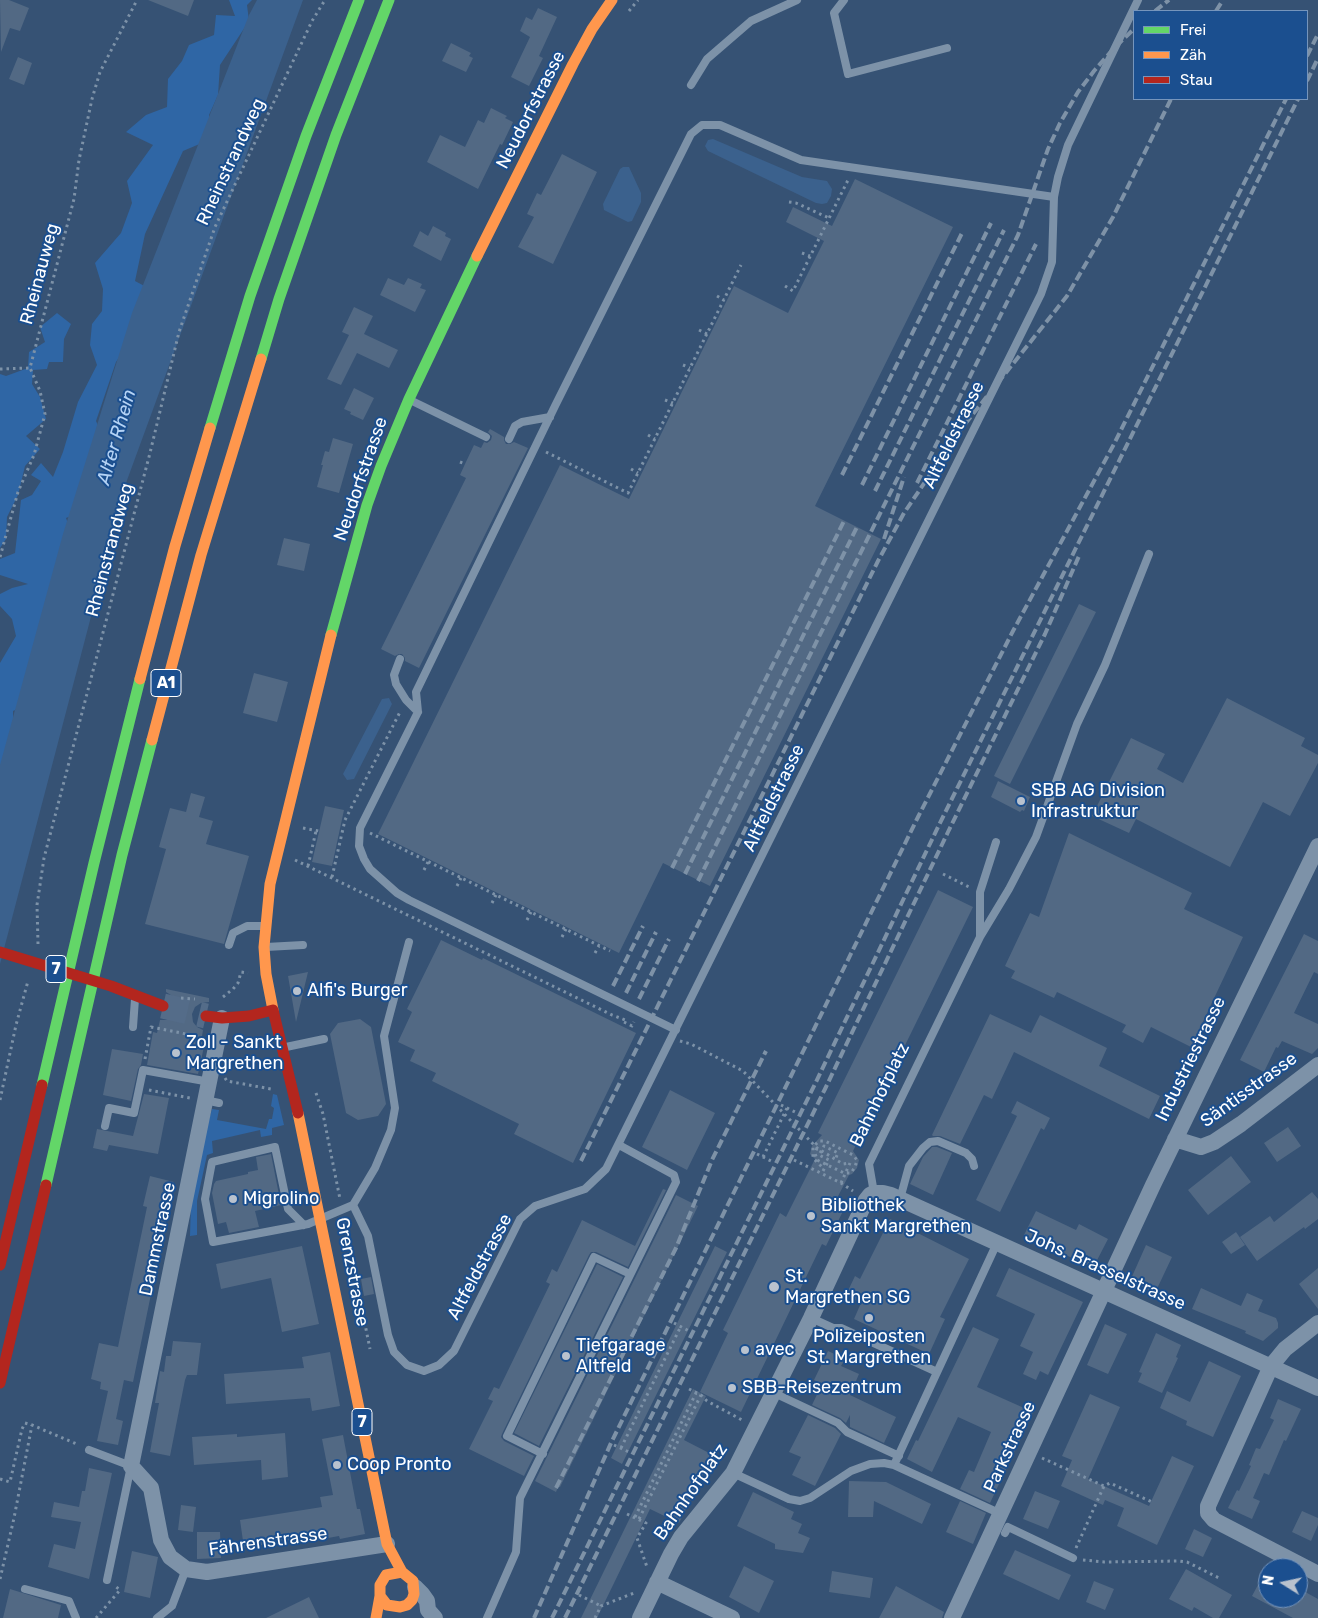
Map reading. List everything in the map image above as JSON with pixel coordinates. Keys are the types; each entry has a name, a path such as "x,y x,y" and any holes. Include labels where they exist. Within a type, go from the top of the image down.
{"main road":[{"name":"A1","path":"0,1265 94,863 175,546 250,296 306,136 359,0"},
{"name":"A1","path":"0,1383 122,855 204,546 279,299 340,126 390,0"},
{"name":"Neudorfstrasse","path":"273,1010 266,974 264,947 268,901 274,866 338,606 367,505 408,399 573,64 612,0"},
{"name":"7","path":"0,952 111,986 163,1006"},
{"path":"206,1016 222,1018 249,1016 273,1010"},
{"name":"Grenzstrasse","path":"273,1010 302,1131 387,1544 402,1572"},
{"name":"Grenzstrasse","path":"382,1569 387,1544"},
{"path":"382,1569 391,1573 402,1572"},
{"name":"7","path":"376,1618 382,1569"},
{"name":"7","path":"402,1572 413,1581 415,1587"},
{"path":"383,1618 412,1600 415,1587"},
{"path":"380,1596 388,1605 400,1606"}],"street":[{"name":"Industriestrasse","path":"1103,1292 1174,1139 1318,846"},
{"name":"Dammstrasse","path":"131,1466 212,1102 210,1082 222,1018"},
{"name":"Säntisstrasse","path":"1174,1139 1201,1146 1214,1142 1241,1124 1318,1065"},
{"name":"Johs. Brasselstrasse","path":"870,1197 883,1193 900,1199 1318,1388"},
{"name":"Bahnhofplatz","path":"640,1618 650,1579 733,1473 870,1197"},
{"name":"Parkstrasse","path":"952,1618 1103,1292"},
{"path":"1318,1323 1285,1349 1271,1366 1210,1500 1208,1513 1214,1520 1318,1574"},
{"name":"Fährenstrasse","path":"131,1466 151,1488 161,1540 170,1557 186,1569 207,1572 387,1544"},
{"path":"650,1579 732,1618"},
{"path":"415,1587 427,1601 431,1614"},
{"path":"400,1606 431,1614"}],"lane":[{"path":"691,85 707,59 751,21 797,0"},
{"path":"844,0 834,13 848,74 947,48"},
{"name":"Altfeldstrasse","path":"354,1205 368,1236 388,1335 394,1352 406,1365 424,1371 439,1365 454,1351 520,1220 535,1206 584,1189 606,1169 675,1034 1041,294 1052,262 1054,197 1068,145 1133,10"},
{"path":"675,1034 397,893 370,869 364,860 359,846 360,828 418,712 416,692 690,134 702,125 720,125 801,160 1054,197"},
{"path":"408,399 486,437"},
{"path":"509,439 515,426 522,422 550,417"},
{"path":"980,937 1009,889 1036,837 1077,724 1104,665 1149,554"},
{"path":"400,659 394,675 396,684 406,700 418,712"},
{"name":"Bahnhofplatz","path":"870,1197 868,1164 980,937 980,892 996,842"},
{"path":"229,945 233,933 247,926 266,926"},
{"path":"304,1225 288,1209 275,1147 212,1162 205,1199 213,1242 304,1225 354,1205 375,1168 391,1130 395,1108 384,1036 409,942"},
{"path":"264,947 303,945"},
{"path":"133,1027 135,994"},
{"path":"282,1048 324,1039"},
{"path":"105,1126 109,1108 134,1113 142,1070 210,1082"},
{"path":"900,1199 909,1166 930,1142 938,1141 966,1153 972,1159 974,1166"},
{"path":"487,1618 516,1552 520,1498 676,1182 674,1175 619,1145"},
{"path":"894,1465 997,1243"},
{"path":"542,1454 507,1436 594,1257 630,1274"},
{"path":"811,1318 834,1328 841,1328 937,1372"},
{"path":"774,1393 838,1423 846,1432 899,1456"},
{"path":"89,1450 131,1466 107,1580"},
{"path":"733,1473 789,1499 800,1501 810,1498 851,1470 870,1464 884,1463 894,1465 1001,1514"},
{"path":"1005,1533 1008,1527 1072,1558"},
{"path":"157,1618 172,1606 186,1569"},
{"path":"25,1589 69,1601 76,1618"}],"path":[{"name":"Rheinauweg","path":"30,368 74,199 79,160 92,99 100,72 137,0"},
{"name":"Rheinstrandweg","path":"36,951 38,942 37,905 44,858 147,463 179,332 215,227 312,21 325,0"},
{"path":"785,286 793,290 854,168"},
{"path":"789,202 796,203 829,218"},
{"path":"802,253 810,256"},
{"path":"546,452 628,493 741,265"},
{"path":"717,296 724,300"},
{"path":"699,330 707,334"},
{"path":"682,365 690,368"},
{"path":"0,368 30,368 40,391 45,414 34,455 18,492 0,557"},
{"path":"665,400 673,403"},
{"path":"648,435 655,439"},
{"path":"460,462 465,464"},
{"path":"631,470 638,473"},
{"path":"346,820 610,951"},
{"path":"332,877 343,827"},
{"path":"303,828 317,831 308,866"},
{"path":"295,860 640,1027"},
{"path":"424,870 428,862"},
{"path":"944,874 980,892"},
{"path":"457,886 461,878"},
{"path":"492,903 496,895"},
{"path":"527,920 531,912"},
{"path":"562,937 566,929"},
{"path":"595,953 599,946"},
{"path":"215,999 224,997 233,989 238,983 241,972"},
{"path":"0,1100 28,979"},
{"path":"175,997 202,1000"},
{"path":"142,1070 151,1028 218,1040"},
{"path":"675,1034 744,1071 817,1148 843,1164 850,1163 841,1182"},
{"path":"215,1057 227,1081 277,1090"},
{"path":"139,1088 212,1102"},
{"path":"782,1105 797,1113"},
{"path":"763,1158 787,1108"},
{"path":"817,1148 815,1153 818,1160 844,1173 851,1173 856,1167 857,1160 853,1154 825,1140 819,1141 814,1147 813,1158 823,1171"},
{"path":"823,1171 829,1160 819,1156 824,1146 838,1153 835,1160"},
{"path":"757,1154 773,1162"},
{"path":"794,1160 823,1171 870,1197"},
{"path":"674,1323 689,1331"},
{"path":"621,1448 681,1326"},
{"path":"689,1390 757,1427"},
{"path":"637,1518 696,1393"},
{"path":"637,1518 701,1395"},
{"path":"0,1479 10,1482 25,1424 32,1425 89,1450"},
{"path":"0,1580 32,1425"},
{"path":"614,1445 629,1452"},
{"path":"1030,1453 1104,1486"},
{"path":"1152,1502 1110,1482 1104,1486 1072,1558 1092,1562 1187,1562 1219,1578"},
{"path":"627,1514 646,1523 637,1538 650,1579"},
{"path":"96,1618 120,1590 107,1580"},
{"path":"595,1618 601,1606 634,1593 638,1584"},
{"path":"579,1595 601,1606"}],"shaded area":[{"path":"229,0 252,0 247,5 249,21 220,65 218,95 209,115 209,140 183,151 145,234 135,281 152,290 131,340 116,362 96,421 104,439 90,508 66,518 73,538 37,700 13,711 13,731 0,799 0,663 16,636 12,619 0,606 0,594 12,588 28,584 0,575 0,559 15,553 21,500 32,495 41,481 31,475 41,463 53,477 63,452 78,402 97,365 90,345 92,324 102,311 103,289 95,263 121,233 132,203 127,181 153,145 126,132 146,115 167,107 168,79 182,61 189,45 214,35 216,15 235,16"},
{"path":"57,313 71,324 64,339 63,362 49,362 47,369 33,370 32,384 40,397 46,419 26,436 40,449 25,466 18,495 7,517 6,539 0,548 0,374 6,376 28,368 29,352 45,342 40,327"},
{"path":"273,1094 277,1095 284,1125 272,1128 272,1135 261,1137 260,1130 212,1141 213,1153 207,1155 197,1201 197,1235 190,1236 191,1201 204,1137 212,1109 219,1110 217,1120 266,1129 269,1119 272,1119 274,1108 271,1106"}],"water":[{"name":"Alter Rhein","path":"257,0 303,0 126,483 0,964 0,765 63,534 132,313 249,15"},
{"path":"713,139 802,177 827,181 832,189 831,196 827,203 816,203 708,151 705,146 708,140"},
{"path":"629,167 641,193 641,202 632,221 628,222 604,210 603,204 620,169"},
{"path":"389,698 392,704 354,779 347,780 343,774 382,699"}],"building":[{"path":"0,0 9,0 29,8 20,31 10,28 1,52"},
{"path":"148,0 194,0 188,16"},
{"path":"538,8 557,17 539,56 543,58 529,86 511,77 530,37 520,31 526,17 532,20"},
{"path":"451,43 471,53 469,56 473,58 466,72 442,61"},
{"path":"18,57 32,63 24,85 9,79"},
{"path":"491,108 507,116 505,118 513,122 478,189 427,162 440,135 465,147 478,120 484,123"},
{"path":"562,154 597,172 553,264 518,247 534,217 527,214 537,193 541,195"},
{"path":"855,179 953,227 815,506 881,539 710,886 663,863 619,953 378,834 560,465 629,499 734,286 788,313 824,241 786,222 793,207 832,226"},
{"path":"433,226 446,233 445,236 451,239 441,261 413,246 420,231 428,236"},
{"path":"388,278 404,285 408,278 422,284 420,288 426,290 415,312 380,295"},
{"path":"354,307 373,316 364,334 398,350 389,368 357,353 341,385 327,379 349,335 342,332"},
{"path":"354,388 374,398 363,420 344,409"},
{"path":"490,429 504,437 506,444 514,442 528,448 419,668 405,661 402,654 395,656 381,649 466,478 460,475 474,445 481,448 484,442 487,443 491,440 492,436 488,432"},
{"path":"333,438 353,444 339,493 317,487 325,451 329,452"},
{"path":"284,538 310,544 304,571 277,565"},
{"path":"1079,604 1096,612 1010,784 994,776"},
{"path":"254,673 288,682 277,722 243,713"},
{"path":"1227,698 1305,738 1301,746 1318,755 1318,763 1290,816 1263,802 1230,867 1136,819 1129,833 1092,816 1131,738 1165,754 1157,769 1183,783"},
{"path":"998,781 1030,797 1024,811 1020,812 991,797"},
{"path":"191,793 205,797 199,817 213,821 206,844 249,856 224,944 145,924 166,849 159,847 170,808 186,812"},
{"path":"325,806 344,810 332,866 312,862"},
{"path":"1069,833 1192,893 1184,909 1243,937 1191,1047 1151,1027 1143,1043 1122,1032 1126,1025 1057,992 1054,998 1011,978 1015,971 1005,966 1030,913 1039,917"},
{"path":"938,890 973,907 853,1151 859,1160 857,1168 849,1175 834,1204 844,1209 826,1246 822,1244 741,1412 700,1392 728,1333 723,1330 780,1213 786,1217 815,1159 810,1154 812,1146 822,1135 818,1133"},
{"path":"1304,934 1318,941 1318,974 1314,972 1294,1013 1318,1024 1318,1048 1312,1054 1282,1041 1278,1048 1276,1047 1264,1072 1240,1060"},
{"path":"441,940 482,960 483,958 636,1033 573,1163 514,1134 519,1124 432,1081 436,1073 410,1061 415,1050 398,1042 412,1012 407,1009"},
{"name":"Alfi's Burger","path":"308,972 296,1022 288,976"},
{"path":"166,989 209,998 209,1002 201,1003 195,1007 192,1014 193,1022 203,1030 201,1042 205,1042 198,1074 147,1065 153,1032 157,1033 160,1020 172,1017 177,1011 177,1003 174,997 166,992"},
{"path":"990,1014 1031,1033 1040,1015 1107,1048 1099,1066 1160,1096 1149,1119 1014,1052 992,1099 984,1095 960,1144 940,1136 933,1136"},
{"path":"360,1019 371,1027 386,1104 378,1116 358,1120 346,1113 330,1034 338,1023"},
{"path":"112,1049 143,1054 131,1101 103,1095"},
{"path":"670,1090 715,1113 687,1170 642,1147"},
{"path":"144,1094 169,1098 158,1154 109,1145 107,1151 93,1148 97,1129 133,1136"},
{"path":"1017,1101 1050,1118 1044,1130 1041,1128 1000,1212 976,1200 1017,1116 1011,1113"},
{"path":"1288,1127 1301,1146 1277,1162 1264,1143"},
{"path":"932,1147 952,1153 933,1195 910,1184 923,1157"},
{"name":"Migrolino","path":"271,1154 281,1205 255,1211 259,1227 229,1233 226,1222 218,1224 212,1193 214,1184 216,1181 258,1170 256,1157"},
{"path":"1231,1156 1251,1182 1208,1215 1188,1190"},
{"path":"150,1176 174,1182 133,1382 124,1380 116,1419 123,1421 118,1445 97,1441 108,1391 100,1389 101,1382 91,1379 99,1343 118,1347 147,1207 143,1206"},
{"path":"663,1189 666,1190 628,1267 596,1252 591,1252 589,1255 502,1434 501,1437 504,1441 534,1456 524,1476 469,1449 493,1401 488,1399 494,1387 499,1389 550,1284 546,1282 552,1269 557,1272 582,1220 635,1246"},
{"path":"1312,1192 1318,1199 1318,1219 1257,1261 1240,1237 1270,1216 1274,1222"},
{"path":"676,1195 698,1206 556,1492 535,1481"},
{"path":"1036,1211 1076,1230 1079,1224 1108,1239 1093,1268 1024,1235"},
{"path":"890,1219 969,1259 940,1317 945,1319 929,1354 854,1319 861,1303 846,1295 855,1276 860,1279"},
{"path":"1236,1232 1245,1245 1231,1254 1222,1242"},
{"path":"1146,1245 1172,1257 1155,1293 1130,1281"},
{"path":"302,1246 319,1324 282,1332 271,1278 221,1289 216,1264"},
{"path":"715,1246 727,1252 622,1464 611,1458"},
{"path":"597,1264 623,1277 539,1446 514,1433"},
{"path":"1009,1268 1083,1302 1048,1375 1040,1371 1036,1380 1023,1374 1033,1352 1020,1346 1035,1314 996,1296"},
{"path":"1318,1268 1318,1309 1299,1284"},
{"path":"371,1277 374,1294 364,1296 361,1279"},
{"path":"1201,1288 1241,1306 1247,1293 1263,1300 1258,1311 1276,1318 1278,1328 1263,1341 1245,1333 1246,1331 1192,1309"},
{"path":"1105,1324 1127,1334 1108,1374 1087,1365"},
{"path":"973,1327 999,1339 977,1387 1033,1412 990,1503 960,1489 969,1470 974,1472 991,1432 958,1417 932,1472 907,1459 916,1440 918,1441"},
{"path":"1156,1333 1181,1345 1176,1357 1178,1358 1162,1393 1138,1382 1142,1373 1139,1372"},
{"path":"173,1341 201,1343 197,1375 187,1375 185,1380 170,1456 150,1452 159,1403 155,1403 160,1371 164,1372 166,1356 171,1356"},
{"path":"828,1351 845,1359 841,1366 859,1374 850,1395 896,1417 884,1443 850,1427 850,1415 846,1423 840,1418 812,1405 822,1384 814,1380"},
{"path":"330,1352 340,1406 312,1411 310,1398 226,1404 224,1374 304,1368 302,1357"},
{"path":"1209,1361 1241,1376 1213,1437 1186,1425 1187,1421 1160,1408 1167,1391 1190,1402"},
{"path":"693,1389 706,1396 684,1440 713,1455 679,1523 650,1509 597,1618 581,1618"},
{"path":"1090,1394 1120,1407 1088,1479 1149,1506 1172,1456 1194,1466 1157,1545 1117,1526 1124,1508 1105,1500 1103,1505 1061,1486 1072,1460 1062,1456"},
{"path":"1278,1399 1301,1409 1286,1441 1284,1440 1269,1475 1264,1473 1253,1498 1260,1501 1252,1519 1228,1508 1251,1466 1249,1465 1256,1448 1260,1449 1274,1420 1270,1418"},
{"path":"808,1415 835,1428 841,1434 815,1486 792,1475 801,1457 789,1452"},
{"path":"285,1433 288,1477 262,1480 261,1460 194,1465 192,1437 237,1434 237,1437"},
{"path":"343,1435 357,1509 360,1509 365,1534 340,1539 339,1536 328,1538 327,1534 244,1548 240,1520 322,1507 320,1497 333,1495 322,1439"},
{"path":"89,1468 112,1473 89,1579 48,1567 54,1544 75,1549 81,1522 51,1517 54,1502 79,1507 82,1491 85,1491"},
{"path":"849,1481 886,1482 931,1504 922,1524 874,1501 873,1517 848,1517"},
{"path":"1035,1491 1060,1501 1048,1529 1023,1519"},
{"path":"753,1492 794,1512 791,1519 802,1524 798,1533 810,1538 803,1553 775,1549 775,1544 737,1526"},
{"path":"960,1501 986,1513 973,1544 946,1532"},
{"path":"181,1505 196,1507 193,1532 178,1530"},
{"path":"1302,1511 1318,1518 1318,1525 1311,1541 1292,1532"},
{"path":"1194,1529 1212,1538 1203,1557 1185,1549"},
{"path":"197,1532 220,1532 221,1558 197,1559"},
{"path":"1015,1550 1071,1575 1059,1600 1003,1574"},
{"path":"132,1551 158,1557 150,1598 124,1592"},
{"path":"744,1566 774,1581 759,1613 729,1597"},
{"path":"1186,1569 1232,1595 1219,1618 1213,1618 1194,1607 1192,1611 1169,1599"},
{"path":"832,1571 873,1578 870,1598 829,1592"},
{"path":"1094,1581 1114,1589 1105,1610 1086,1602"},
{"path":"1258,1585 1258,1599 1252,1596"},
{"path":"896,1586 944,1612 942,1618 879,1618"},
{"path":"10,1589 61,1605 58,1618 3,1618"},
{"path":"1308,1594 1318,1599 1318,1618 1293,1618 1274,1608 1308,1608"},
{"path":"309,1597 319,1618 266,1618"}],"tunnel":[{"path":"163,1006 206,1016"}],"railway":[{"path":"1156,10 1169,0"},
{"path":"1217,10 1223,0"},
{"path":"698,881 1018,235 1048,149 1060,123 1078,92 1094,71 1133,30"},
{"path":"1308,54 1318,34"},
{"path":"1308,79 1318,58"},
{"path":"581,1161 878,561 904,513 961,429 1067,296 1113,217 1171,100"},
{"path":"534,1618 611,1443 918,817 1013,631 1114,444 1286,100"},
{"path":"552,1618 815,1084 938,827 1298,100"},
{"path":"862,485 991,223"},
{"path":"875,491 1004,230"},
{"path":"842,475 962,233"},
{"path":"917,483 1036,244"},
{"path":"884,539 904,477"},
{"path":"672,868 844,521"},
{"path":"685,874 857,527"},
{"path":"565,1618 825,1089 1045,634 1079,556"},
{"path":"613,986 643,926"},
{"path":"626,993 656,932"},
{"path":"639,999 669,939"},
{"path":"556,1488 676,1248 712,1160 766,1051"}],"traffic: fast":[{"path":"210,428 250,296 306,136 359,0"},
{"path":"261,359 279,299 336,135 389,0"},
{"path":"331,635 367,505 381,466 409,399 477,256"},
{"path":"42,1085 94,863 140,679"},
{"path":"46,1185 122,855 152,740"}],"traffic: slow":[{"path":"477,256 573,64 592,29 612,0"},
{"path":"152,740 201,555 261,359"},
{"path":"140,679 175,546 210,428"},
{"path":"273,1010 266,974 264,947 270,884 331,635"},
{"path":"298,1113 387,1544 402,1572"},
{"path":"376,1618 380,1585 386,1575 402,1572 413,1581 414,1594 412,1600 407,1605 400,1607 387,1605 380,1596"}],"traffic: jam":[{"path":"0,952 111,986 163,1006"},
{"path":"206,1016 222,1018 249,1016 273,1010 298,1113"},
{"path":"0,1265 42,1085"},
{"path":"0,1383 46,1185"}],"place":[{"name":"SBB AG Division Infrastruktur","path":"1021,801"},
{"name":"Alfi's Burger","path":"297,991"},
{"name":"Zoll - Sankt Margrethen","path":"176,1053"},
{"name":"Migrolino","path":"233,1199"},
{"name":"Bibliothek Sankt Margrethen","path":"811,1216"},
{"name":"St. Margrethen SG","path":"774,1287"},
{"name":"Polizeiposten St. Margrethen","path":"869,1318"},
{"name":"avec","path":"745,1350"},
{"name":"Tiefgarage Altfeld","path":"566,1356"},
{"name":"SBB-Reisezentrum","path":"732,1388"},
{"name":"Coop Pronto","path":"337,1465"}]}
